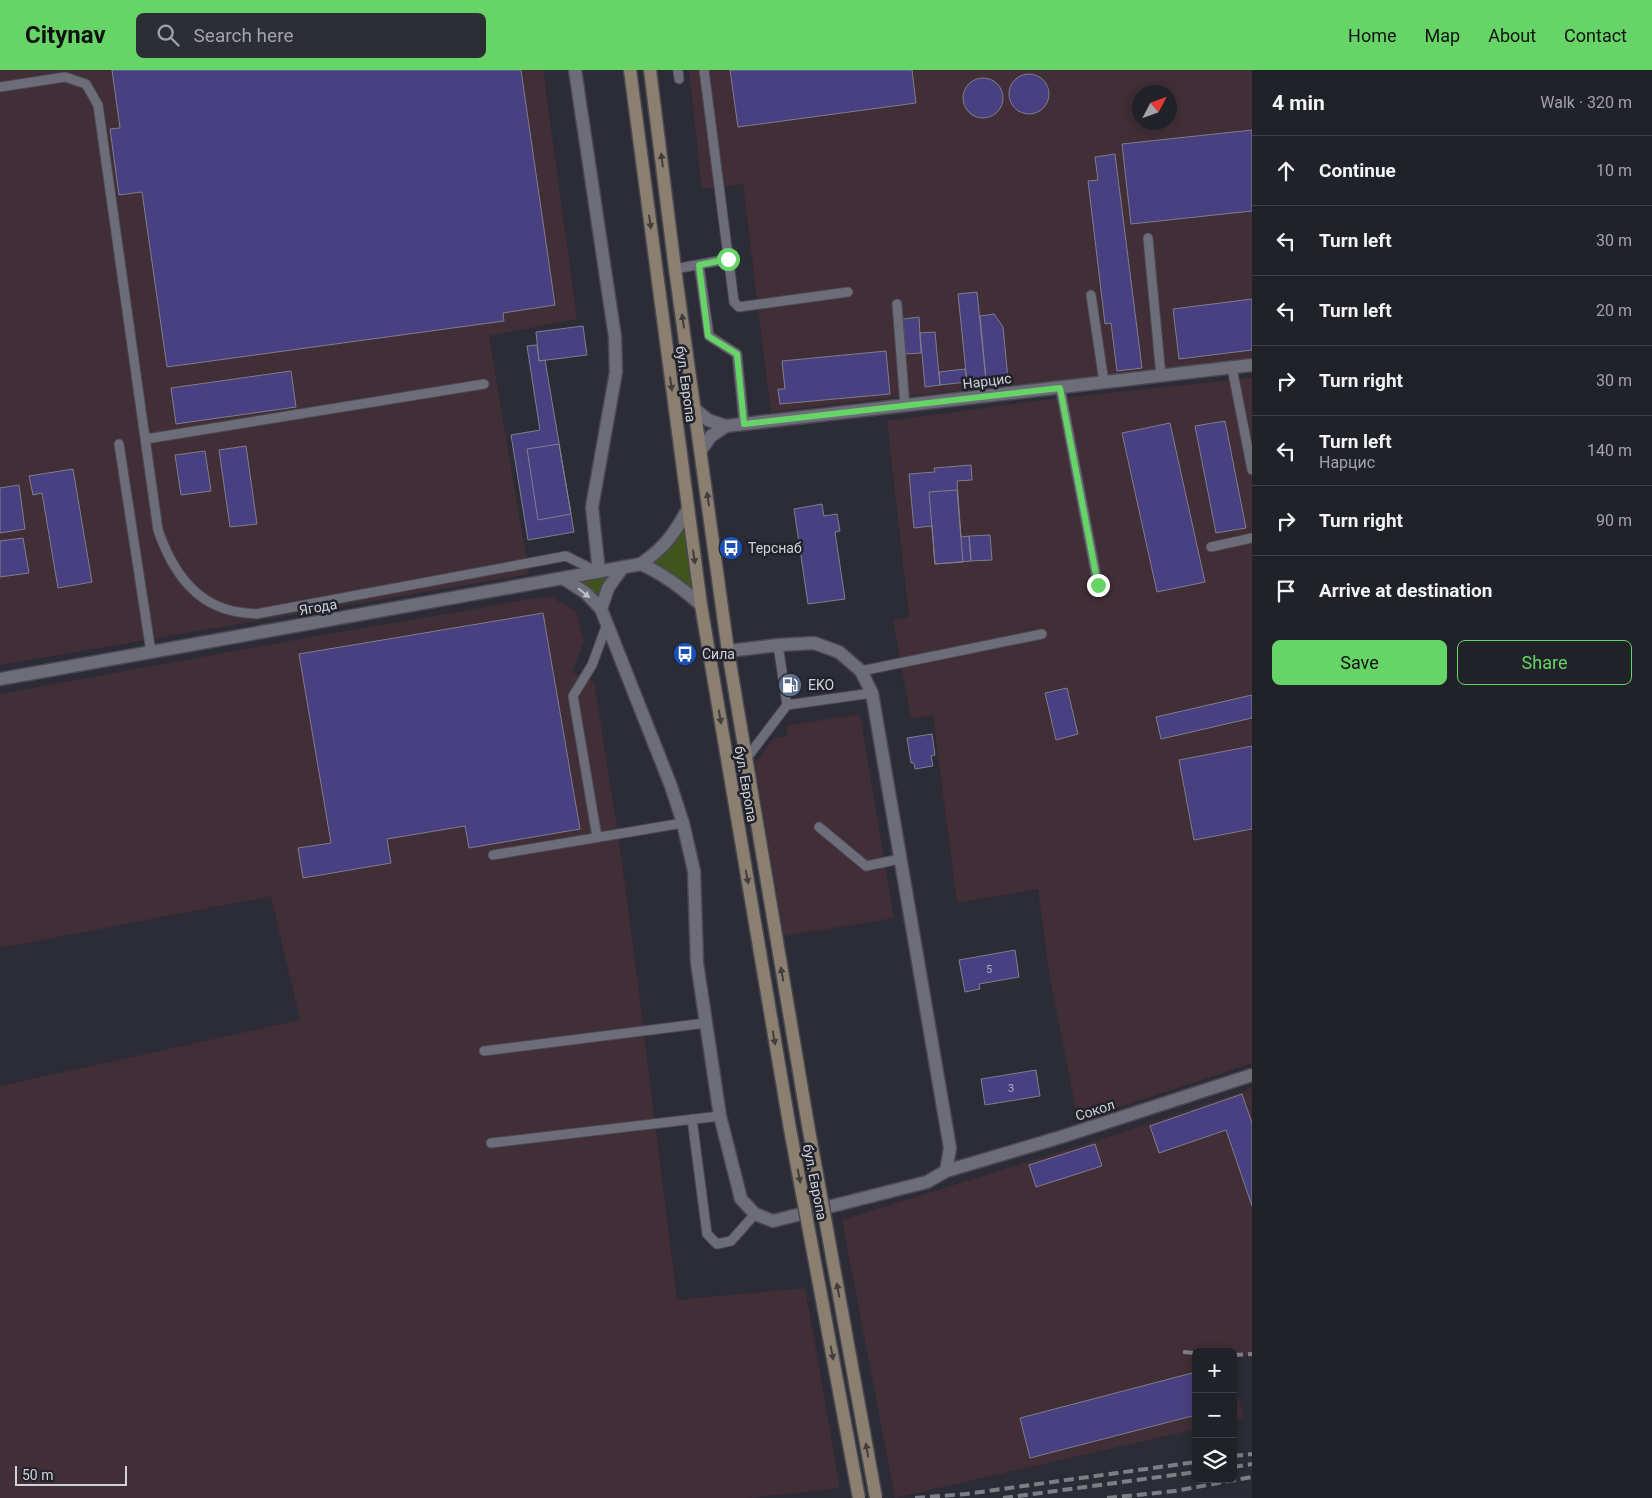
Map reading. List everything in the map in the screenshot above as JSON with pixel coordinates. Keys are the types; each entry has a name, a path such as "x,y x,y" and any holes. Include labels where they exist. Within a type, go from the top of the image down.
{"main road":[{"name":"бул. Европа","path":"630,70 701,605 790,1128 859,1498"},
{"name":"бул. Европа","path":"650,70 675,269 728,651 808,1126 876,1498"}],"street":[{"path":"575,70 615,337 616,372 592,507 598,572"},
{"name":"Нарцис","path":"726,426 1252,365"},
{"path":"696,410 708,420 726,426"},
{"path":"701,450 711,436 726,426"},
{"path":"641,564 658,552 674,534 688,508"},
{"path":"641,564 676,583 701,605"},
{"name":"Ягода","path":"0,678 641,564"},
{"path":"601,609 608,588 623,567"},
{"path":"564,579 586,593 601,609 671,786 683,823 694,871 697,963 720,1116 741,1199 755,1214"},
{"path":"728,651 814,643 839,652 861,671 872,693 950,1148 946,1171"},
{"name":"Сокол","path":"755,1214 773,1221 928,1182 946,1171 1061,1137 1252,1075"}],"lane":[{"path":"704,70 734,302 739,307 848,292"},
{"path":"0,87 66,77 86,84 98,105 158,530 166,552 178,573 193,590 210,602 229,610 256,614 566,556 598,572"},
{"path":"1148,238 1161,376"},
{"path":"675,269 728,259"},
{"path":"699,265 708,336 737,354 744,424"},
{"path":"1092,295 1104,382"},
{"path":"897,304 905,406"},
{"path":"1232,368 1252,470"},
{"path":"146,439 484,384"},
{"path":"1060,388 1098,585"},
{"path":"119,444 151,652"},
{"path":"1211,547 1252,538"},
{"path":"597,837 573,696 592,665 607,624"},
{"path":"861,671 1042,634"},
{"path":"778,645 787,705"},
{"path":"746,759 787,705 872,693"},
{"path":"493,855 683,823"},
{"path":"819,827 866,866 900,859"},
{"path":"484,1051 706,1023"},
{"path":"491,1143 720,1116"},
{"path":"692,1119 707,1234 717,1244 731,1242 755,1214"}],"shaded area":[{"path":"0,70 543,70 577,319 489,336 529,574 0,665"},
{"path":"689,70 1252,70 1252,357 1103,376 771,412 743,184 702,189"},
{"path":"1252,378 1252,1063 1078,1121 1049,972 1038,889 957,903 933,715 911,719 893,620 909,617 887,421 1052,399"},
{"path":"549,596 576,611 584,641 572,672 594,682 618,834 635,960 677,1300 805,1288 840,1488 748,1498 0,1498 0,1086 300,1020 271,896 0,948 0,694"},
{"path":"860,714 894,918 784,936 755,763 774,738 788,736 786,726"},
{"path":"1252,1088 1252,1355 1237,1356 1237,1348 1192,1348 1192,1430 895,1498 842,1220 1108,1137"},
{"path":"1237,1393 1244,1417 1237,1419"}],"green space":[{"path":"688,509 701,605 641,564"},
{"path":"623,567 601,609 565,579"}],"building":[{"path":"112,70 521,70 555,305 503,313 504,321 167,367 142,192 119,195 110,129 120,128"},
{"path":"730,70 912,70 916,103 738,127"},
{"path":"1029,74 1043,80 1049,94 1043,108 1029,114 1015,108 1009,94 1015,80"},
{"path":"983,78 997,84 1003,98 997,112 983,118 969,112 963,98 969,84"},
{"path":"1252,130 1252,211 1131,224 1122,144"},
{"path":"1115,154 1142,368 1117,371 1111,323 1105,324 1088,181 1098,180 1095,157"},
{"path":"977,292 986,380 967,382 958,294"},
{"path":"1252,299 1252,350 1179,359 1173,309"},
{"path":"994,314 1003,327 1008,379 986,380 980,316"},
{"path":"919,317 921,353 906,354 903,319"},
{"path":"583,326 587,355 539,361 536,332"},
{"path":"935,332 940,385 925,387 920,333"},
{"path":"537,345 539,361 545,360 574,532 528,540 511,435 540,430 527,346"},
{"path":"886,351 890,394 780,404 778,389 785,389 782,361"},
{"path":"965,369 967,382 940,385 939,372"},
{"path":"291,371 296,407 176,424 171,388"},
{"path":"1225,421 1246,528 1216,533 1195,426"},
{"path":"1170,423 1205,582 1157,592 1122,433"},
{"path":"559,444 571,514 538,520 527,449"},
{"path":"246,446 257,524 230,527 219,450"},
{"path":"205,451 211,491 181,495 175,455"},
{"path":"971,465 972,480 957,481 961,537 969,536 971,561 935,564 932,526 914,528 909,474 935,472 934,468"},
{"path":"73,469 92,582 58,588 42,493 33,495 29,476"},
{"path":"19,485 25,529 0,533 0,488"},
{"path":"957,490 963,562 935,564 929,492"},
{"path":"822,504 824,516 837,514 840,531 835,532 845,599 808,604 794,509"},
{"path":"990,535 992,560 971,561 969,536"},
{"path":"23,538 29,573 0,577 0,541"},
{"path":"543,613 580,829 469,848 465,826 387,839 391,863 303,878 298,848 331,843 299,654"},
{"path":"1067,688 1078,734 1056,740 1045,693"},
{"path":"1252,695 1252,718 1161,739 1156,717"},
{"path":"932,734 935,755 931,756 933,766 915,769 914,763 911,763 907,738"},
{"path":"1252,746 1252,829 1194,840 1179,760"},
{"path":"1015,950 1019,977 979,984 980,989 965,992 959,960"},
{"path":"1036,1070 1040,1096 985,1105 981,1079"},
{"path":"1242,1094 1252,1123 1252,1206 1226,1130 1159,1153 1150,1126"},
{"path":"1095,1144 1102,1166 1036,1187 1029,1165"},
{"path":"1192,1373 1192,1416 1030,1458 1020,1418"}],"railway":[{"path":"1183,1352 1192,1353"},
{"path":"1237,1355 1252,1354"},
{"path":"1237,1456 1252,1454"},
{"path":"915,1498 966,1494 1192,1463"},
{"path":"1237,1466 1252,1464"},
{"path":"1003,1498 1192,1473"},
{"path":"1107,1498 1175,1491 1252,1477"}],"place":[{"name":"Терснаб","path":"731,548"},
{"name":"Сила","path":"685,654"},
{"name":"EKO","path":"790,685"}],"route":[{"path":"728,259 699,265 708,336 737,354 744,424 1060,388 1098,585"}]}
